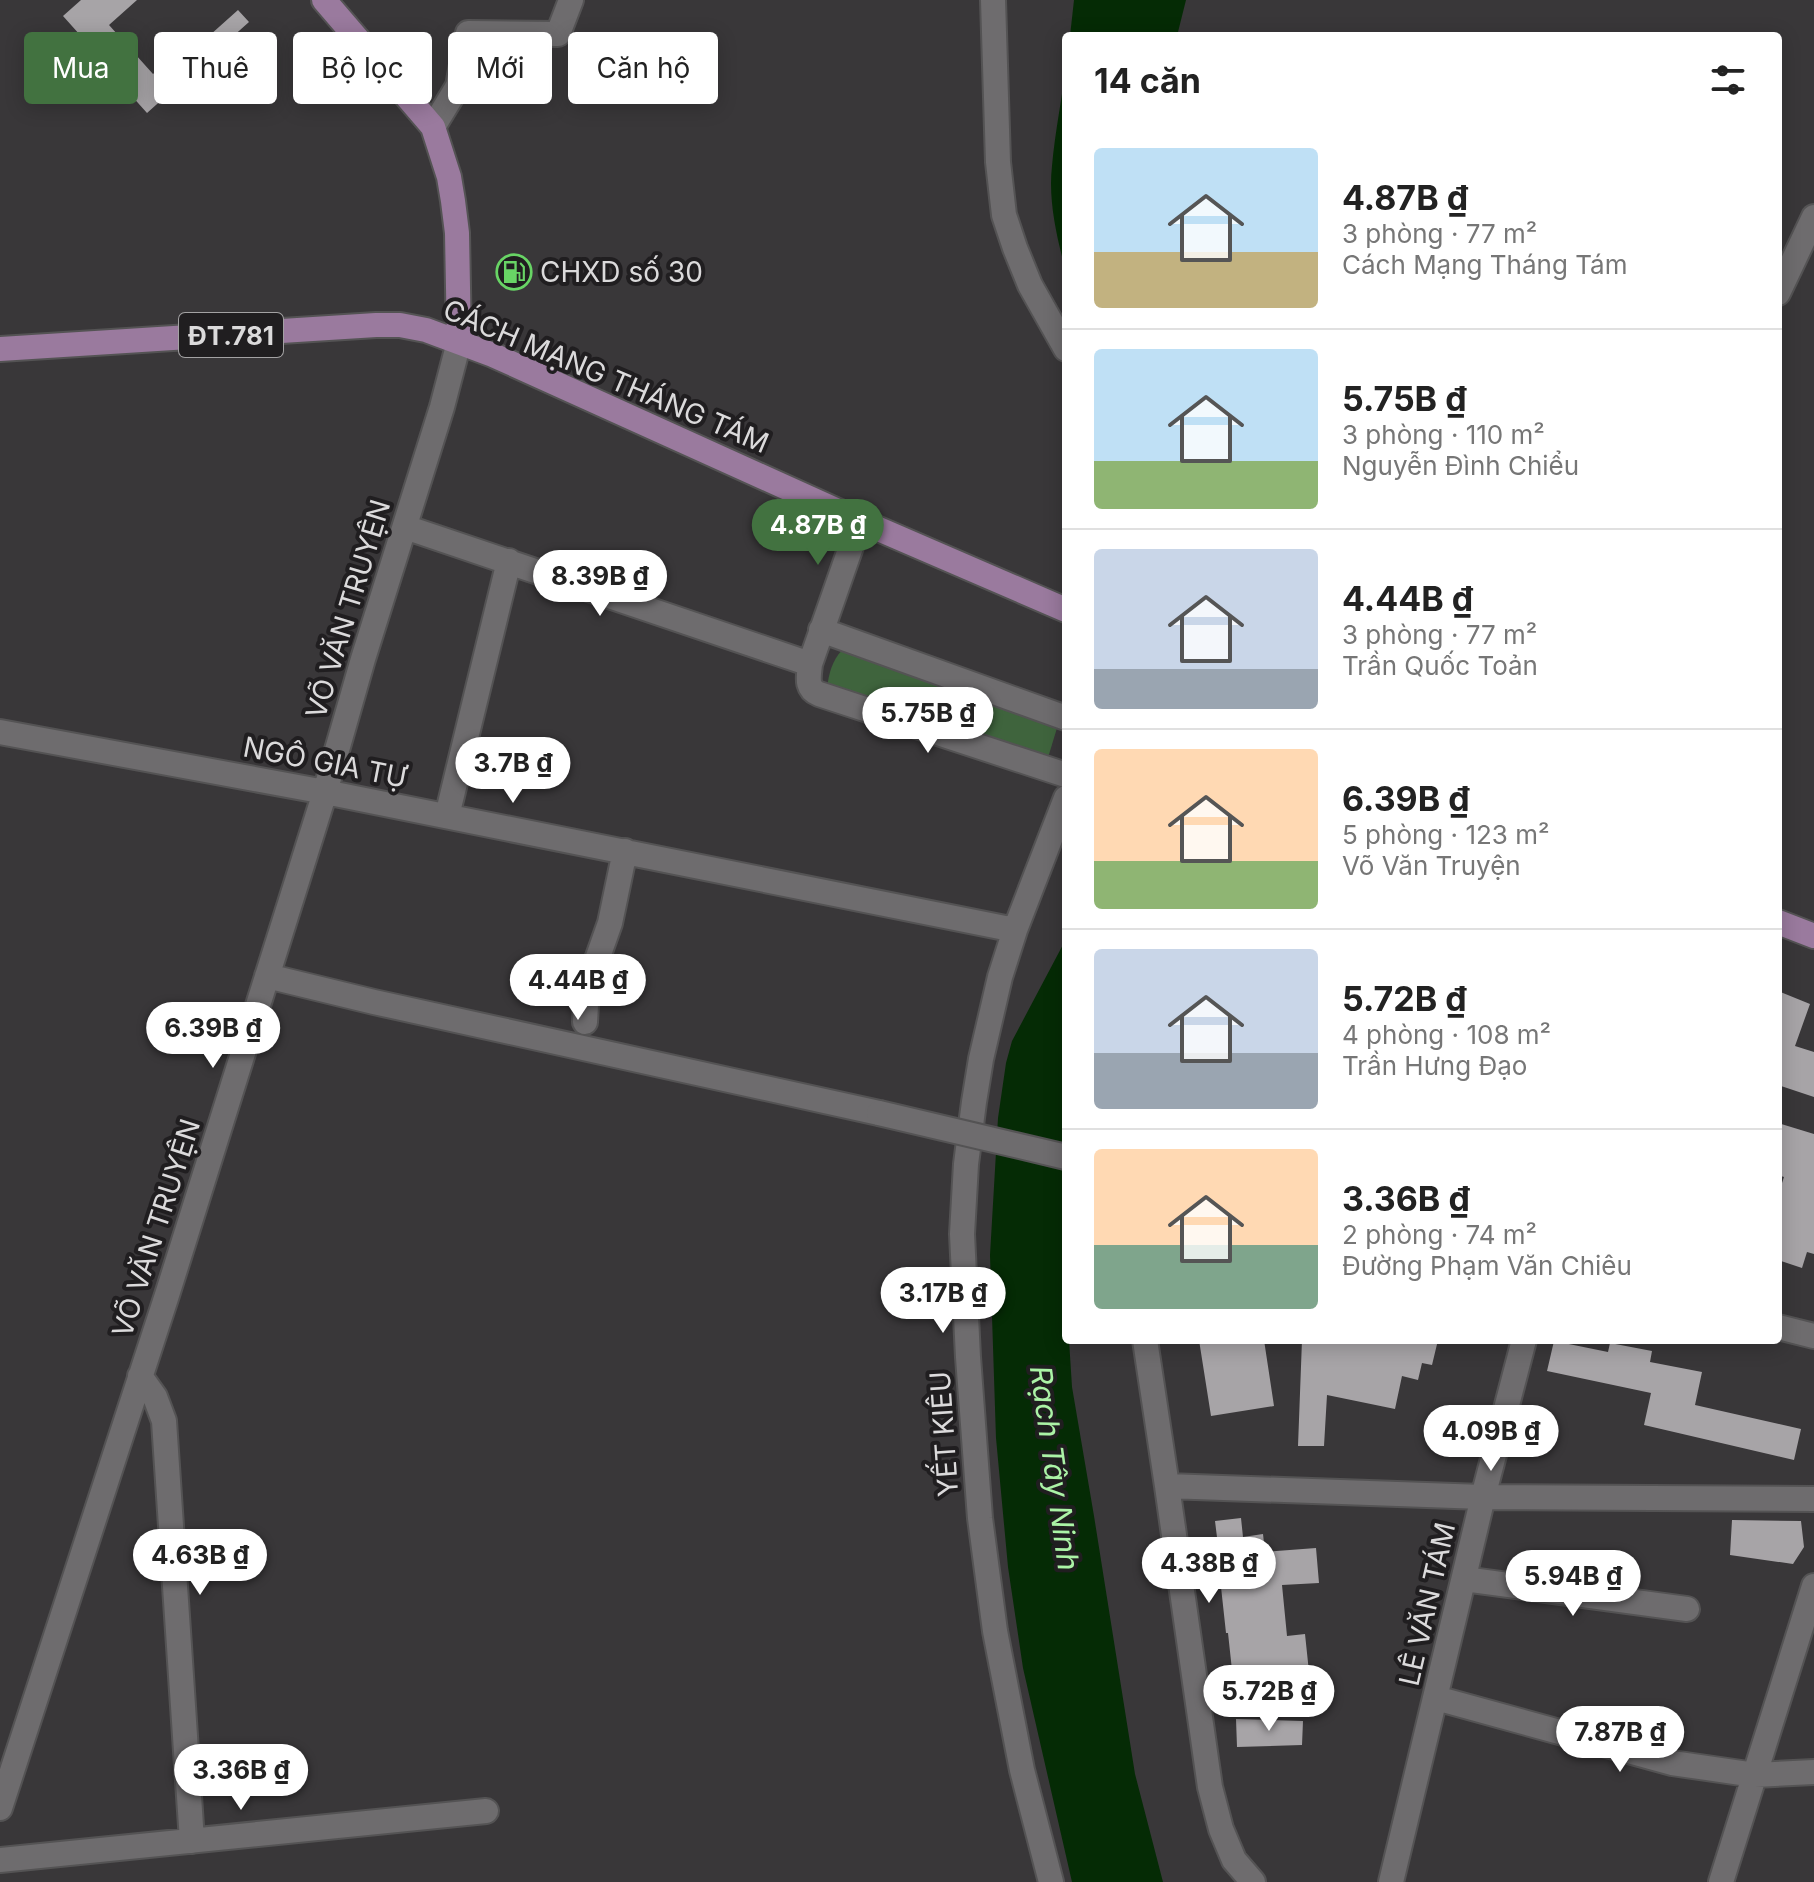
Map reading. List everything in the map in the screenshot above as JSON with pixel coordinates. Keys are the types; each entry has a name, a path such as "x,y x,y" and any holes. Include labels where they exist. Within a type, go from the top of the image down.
{"main road":[{"path":"324,0 433,127 449,177 454,212 459,342"},
{"name":"CÁCH MẠNG THÁNG TÁM","path":"0,349 376,325 426,330 493,355 860,521 1062,608"},
{"path":"1782,924 1814,936"}],"street":[{"path":"433,127 458,86 468,33 558,34 571,0"},
{"path":"993,0 998,162 1004,215 1030,285 1062,342"},
{"path":"1782,285 1814,217"},
{"name":"VÕ VĂN TRUYỆN","path":"0,1808 325,792 459,342"},
{"path":"860,521 810,664 809,684 815,693 1062,774"},
{"path":"405,527 810,664"},
{"path":"447,816 509,561"},
{"path":"821,630 1062,717"},
{"name":"NGÔ GIA TỰ","path":"0,732 325,792 1015,930"},
{"name":"YẾT KIÊU","path":"1051,1882 1022,1770 995,1631 980,1518 962,1234 966,1164 981,1059 1000,977 1062,808"},
{"path":"585,1022 587,988 610,923 625,851"},
{"path":"267,976 1062,1156"},
{"path":"1782,1328 1814,1336"},
{"path":"1146,1344 1210,1787 1234,1871 1253,1882"},
{"name":"LÊ VĂN TÁM","path":"1391,1882 1523,1344"},
{"path":"140,1376 155,1397 164,1421 192,1841"},
{"path":"1167,1486 1483,1497 1814,1499"},
{"path":"1464,1579 1687,1609"},
{"path":"1721,1882 1814,1586"},
{"path":"1436,1698 1672,1763 1755,1775 1814,1772"},
{"path":"0,1860 486,1811"}],"shaded area":[{"path":"842,650 1057,728 1047,761 827,688 832,668"}],"water":[{"path":"1074,0 1186,0 1178,32 1070,32"},
{"path":"1062,93 1062,257 1051,193"},
{"name":"Rạch Tây Ninh","path":"1062,947 1062,1344 1069,1344 1072,1387 1135,1774 1163,1882 1072,1882 1023,1668 1008,1567 996,1438 990,1255 998,1118 1012,1041"}],"building":[{"path":"81,0 137,0 109,25 115,32 77,32 63,16"},
{"path":"238,10 249,22 238,32 213,32"},
{"path":"138,57 154,73 154,104 157,104 147,113 138,103"},
{"path":"1782,993 1810,1004 1795,1046 1814,1052 1814,1097 1782,1086"},
{"path":"1782,1124 1814,1134 1814,1254 1807,1252 1802,1268 1782,1261"},
{"path":"1200,1344 1265,1344 1274,1406 1211,1416"},
{"path":"1302,1344 1437,1344 1432,1365 1422,1363 1418,1380 1402,1376 1395,1409 1327,1395 1324,1446 1298,1446"},
{"path":"1553,1344 1608,1352 1610,1344 1615,1344 1652,1351 1650,1362 1702,1372 1695,1405 1801,1429 1794,1460 1644,1425 1651,1393 1547,1371"},
{"path":"1241,1518 1243,1537 1263,1534 1265,1552 1316,1548 1319,1583 1282,1585 1287,1636 1305,1634 1311,1691 1235,1698 1215,1521"},
{"path":"1732,1520 1801,1521 1804,1547 1793,1564 1730,1555"},
{"path":"1236,1719 1303,1721 1302,1745 1237,1747"}],"place":[{"name":"CHXD số 30","path":"514,272"}]}
